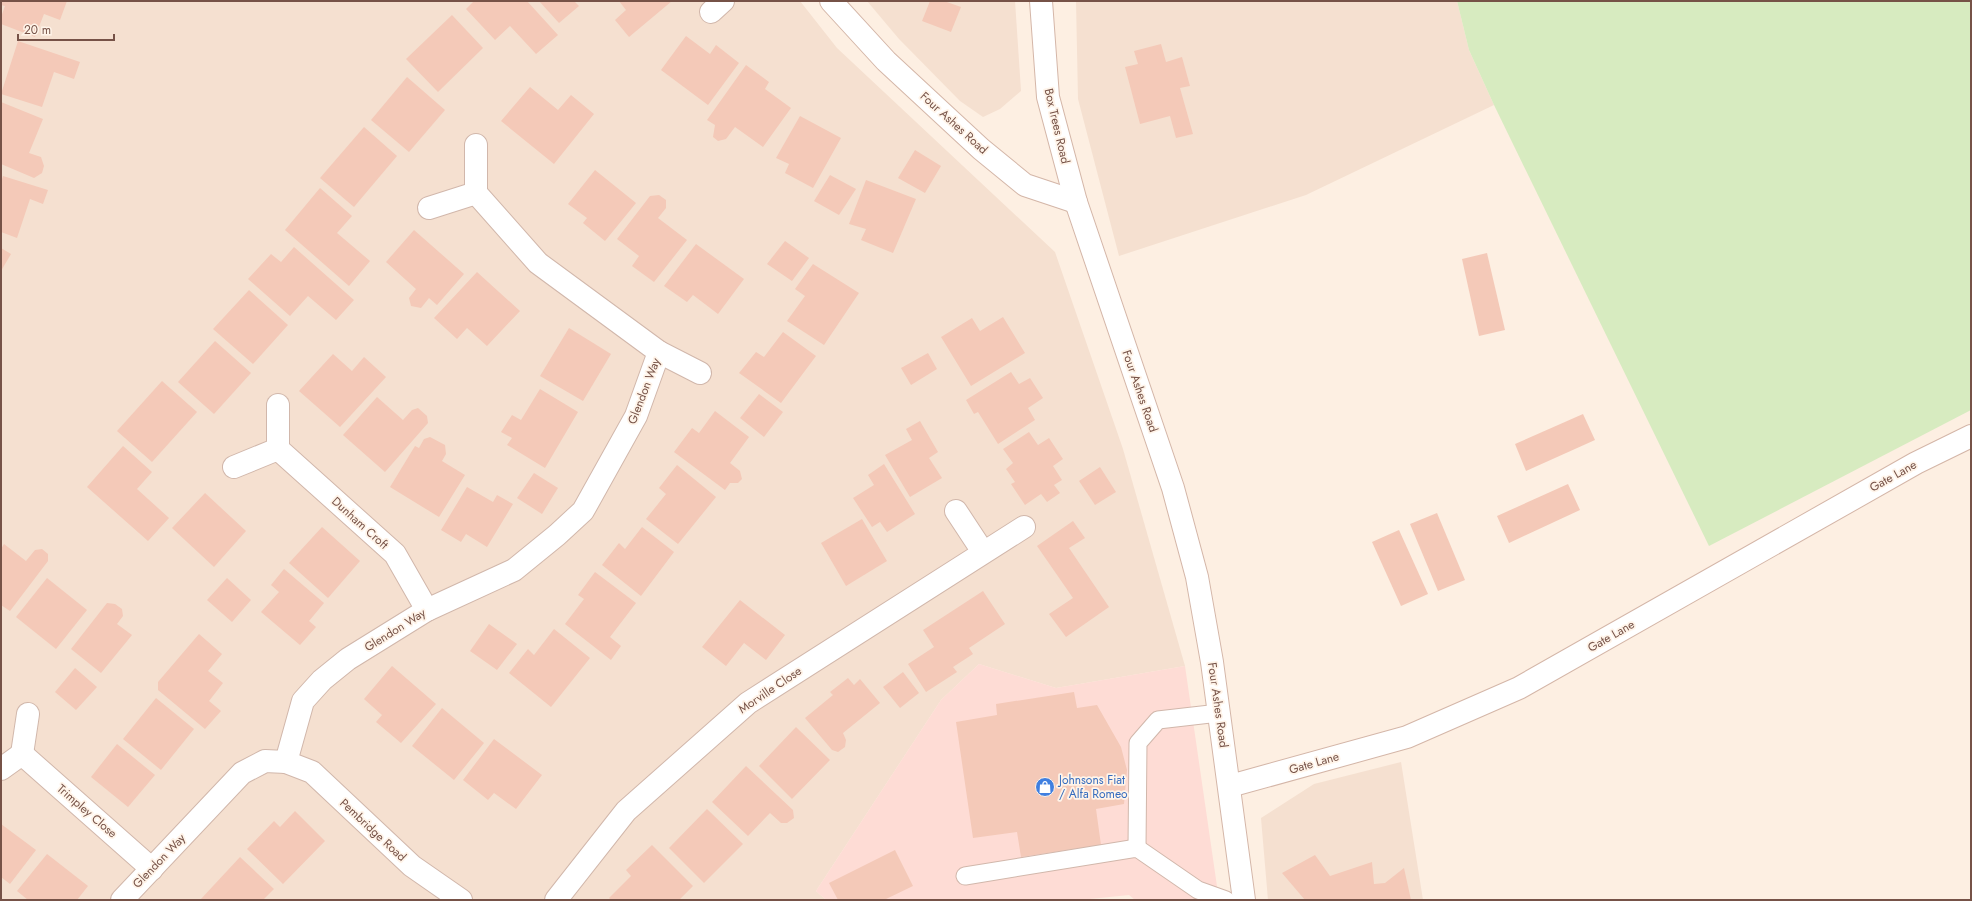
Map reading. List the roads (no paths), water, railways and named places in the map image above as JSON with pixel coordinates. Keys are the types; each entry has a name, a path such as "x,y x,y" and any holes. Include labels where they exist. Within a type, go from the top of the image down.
{"street":[{"name":"Four Ashes Road","path":"831,1 886,61 981,149 1025,185 1076,202 1173,488 1197,577 1220,713 1244,900"},
{"name":"Box Trees Road","path":"1041,1 1048,97 1076,202"},
{"path":"429,208 476,193 476,145"},
{"name":"Glendon Way","path":"476,193 538,263 659,352 700,372"},
{"name":"Glendon Way","path":"122,900 242,773 265,761 286,762 303,701 322,680 348,660 427,610 514,570 557,536 583,510 636,416 659,352"},
{"path":"234,467 278,449 278,405"},
{"name":"Gate Lane","path":"1230,786 1407,737 1519,688 1909,467 1971,436"},
{"name":"Dunham Croft","path":"278,449 394,554 427,610"},
{"path":"956,512 983,552"},
{"name":"Morville Close","path":"556,900 626,812 748,703 1024,527"},
{"path":"1,769 22,754 28,714"},
{"name":"Trimpley Close","path":"22,754 152,869"},
{"name":"Pembridge Road","path":"286,762 312,772 412,866 461,900"}],"lane":[{"path":"1137,848 1138,743 1158,720 1220,713"},
{"path":"965,876 1137,848 1198,890 1226,900"}],"place":[{"name":"Johnsons Fiat / Alfa Romeo","path":"1045,787"}]}
